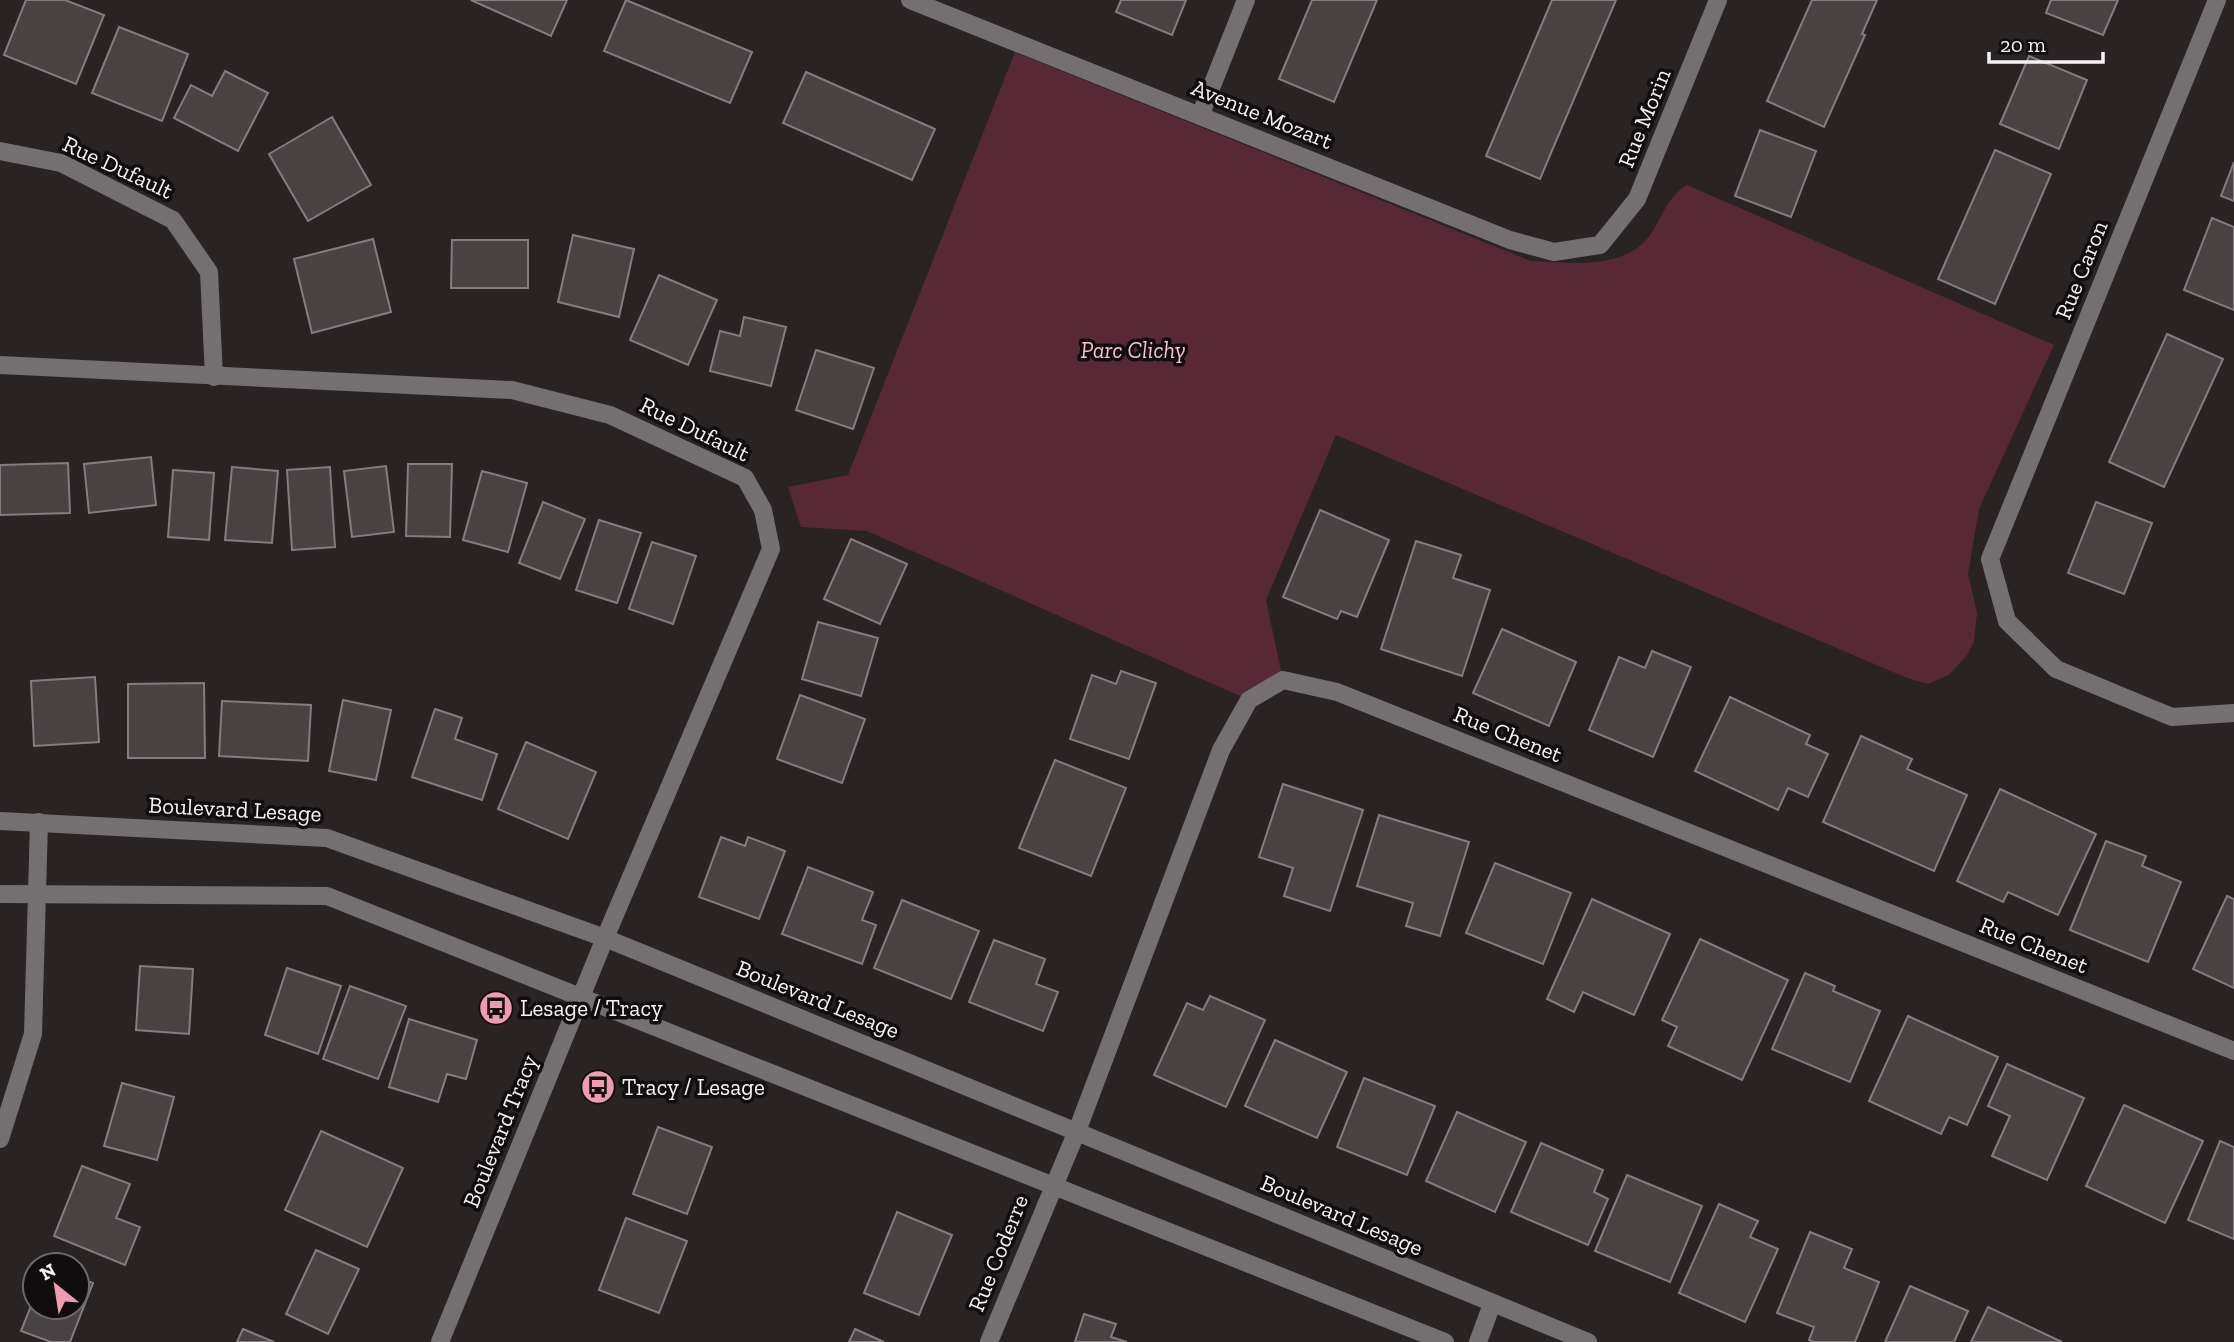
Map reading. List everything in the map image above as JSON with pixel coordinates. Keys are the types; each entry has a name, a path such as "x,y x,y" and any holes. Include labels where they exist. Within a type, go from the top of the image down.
{"street":[{"name":"Avenue Mozart","path":"910,0 1510,240 1554,252 1600,245"},
{"path":"1200,116 1246,0"},
{"name":"Rue Morin","path":"1600,245 1637,199 1718,0"},
{"name":"Rue Caron","path":"2217,0 1990,559 2007,621 2056,669 2172,717 2234,713"},
{"name":"Rue Dufault","path":"0,151 61,163 173,220 209,272 214,377"},
{"name":"Rue Dufault","path":"0,365 512,390 610,415 745,478 763,510 771,549 605,938"},
{"name":"Rue Chenet","path":"1054,1183 1077,1131 1221,750 1249,699 1283,680 1350,698 2234,1051"},
{"name":"Boulevard Lesage","path":"0,821 327,838 605,938 1588,1342"},
{"path":"0,1139 33,1034 39,822"},
{"path":"0,894 327,896 1054,1183 1446,1342"},
{"name":"Boulevard Tracy","path":"440,1342 605,938"},
{"name":"Rue Coderre","path":"989,1342 1054,1183"},
{"path":"1478,1342 1492,1304"}],"green space":[{"name":"Parc Clichy","path":"1015,52 1531,261 1597,262 1628,253 1642,245 1671,200 1687,185 2054,345 1979,509 1968,574 1977,613 1974,641 1967,655 1949,675 1928,684 1907,678 1336,435 1266,600 1283,680 1249,700 867,531 801,527 788,487 848,475"}],"building":[{"path":"26,0 65,0 104,15 76,84 4,55"},
{"path":"471,0 567,0 551,36"},
{"path":"626,0 752,52 730,103 604,51"},
{"path":"1121,0 1186,0 1172,35 1116,12"},
{"path":"1312,0 1377,0 1334,102 1279,79"},
{"path":"1552,0 1616,0 1540,179 1486,156"},
{"path":"1812,0 1877,0 1862,34 1865,35 1824,127 1767,101"},
{"path":"2051,0 2118,0 2103,35 2046,13"},
{"path":"119,27 188,54 162,121 92,93"},
{"path":"2029,56 2087,80 2059,149 2000,124"},
{"path":"225,71 268,93 238,151 174,118 191,85 212,96"},
{"path":"806,72 935,129 912,180 783,123"},
{"path":"332,117 371,185 308,221 269,154"},
{"path":"1760,130 1816,151 1791,217 1735,196"},
{"path":"1995,150 2051,174 1995,304 1938,279"},
{"path":"2234,162 2234,201 2221,196"},
{"path":"2212,218 2234,227 2234,310 2184,290"},
{"path":"573,235 634,249 619,317 558,302"},
{"path":"373,239 391,312 312,333 294,259"},
{"path":"452,240 528,240 528,288 451,288"},
{"path":"659,275 717,300 688,365 630,340"},
{"path":"744,317 786,327 771,386 710,371 720,331 740,336"},
{"path":"2167,334 2223,359 2164,487 2109,462"},
{"path":"816,350 874,368 853,429 796,410"},
{"path":"151,457 156,505 89,513 84,464"},
{"path":"68,463 70,513 0,515 0,465"},
{"path":"408,464 452,464 450,537 406,536"},
{"path":"386,466 394,532 352,537 344,471"},
{"path":"232,467 278,471 272,543 225,540"},
{"path":"330,467 335,547 292,550 287,470"},
{"path":"173,470 214,473 209,540 168,537"},
{"path":"482,471 527,483 508,552 463,540"},
{"path":"543,502 585,519 560,579 519,563"},
{"path":"2096,502 2152,523 2124,594 2068,573"},
{"path":"1320,510 1389,540 1357,617 1341,611 1337,619 1283,597"},
{"path":"599,520 641,533 617,603 576,590"},
{"path":"851,539 907,564 880,624 824,599"},
{"path":"1416,541 1461,555 1453,578 1490,590 1462,676 1381,649"},
{"path":"652,542 696,556 673,624 629,609"},
{"path":"818,622 878,638 861,696 802,679"},
{"path":"1502,629 1576,662 1549,726 1473,693"},
{"path":"1652,651 1691,667 1653,757 1589,730 1619,657 1645,668"},
{"path":"1121,671 1156,683 1129,759 1070,739 1092,675 1116,684"},
{"path":"95,677 99,742 34,746 31,681"},
{"path":"204,683 205,758 128,758 128,684"},
{"path":"800,695 865,719 842,783 777,759"},
{"path":"1730,697 1810,735 1806,744 1828,754 1808,797 1788,788 1778,810 1695,771"},
{"path":"343,700 391,710 376,780 329,771"},
{"path":"222,701 311,705 308,761 219,756"},
{"path":"435,709 462,718 455,739 497,754 482,800 412,777"},
{"path":"1861,736 1912,759 1907,769 1967,795 1934,871 1823,822"},
{"path":"526,742 596,772 568,839 498,809"},
{"path":"1055,760 1126,788 1091,876 1019,848"},
{"path":"1283,784 1363,810 1330,911 1284,896 1293,868 1259,857"},
{"path":"2000,789 2096,834 2058,915 2008,892 2003,902 1957,881"},
{"path":"1379,815 1469,842 1440,936 1406,926 1413,903 1357,886"},
{"path":"721,837 745,846 748,837 785,851 759,919 699,897"},
{"path":"2106,841 2146,856 2142,866 2181,882 2148,962 2070,930"},
{"path":"1495,863 1571,893 1543,964 1466,933"},
{"path":"808,867 873,892 862,920 876,925 862,964 782,934"},
{"path":"2227,896 2234,899 2234,988 2193,969"},
{"path":"1592,899 1670,934 1634,1015 1583,992 1574,1012 1547,999"},
{"path":"902,900 979,931 951,999 874,968"},
{"path":"1700,939 1788,980 1742,1080 1668,1046 1677,1027 1662,1020"},
{"path":"994,940 1045,959 1036,984 1058,992 1043,1031 969,1002"},
{"path":"140,966 193,969 189,1034 136,1030"},
{"path":"287,968 341,986 318,1054 265,1035"},
{"path":"1805,973 1835,986 1833,991 1880,1011 1850,1082 1772,1049"},
{"path":"350,986 406,1006 378,1079 323,1059"},
{"path":"1210,996 1265,1020 1226,1107 1154,1075 1187,1003 1203,1010"},
{"path":"1908,1016 1998,1057 1967,1125 1949,1117 1941,1134 1869,1101"},
{"path":"409,1019 477,1040 466,1079 447,1074 438,1102 389,1087"},
{"path":"1275,1040 1347,1072 1317,1138 1245,1106"},
{"path":"2007,1064 2084,1098 2047,1180 1992,1156 2010,1116 1988,1106"},
{"path":"1364,1078 1435,1106 1407,1175 1337,1147"},
{"path":"122,1083 174,1097 157,1160 104,1146"},
{"path":"2124,1105 2203,1141 2165,1223 2086,1186"},
{"path":"1457,1112 1526,1142 1495,1212 1426,1181"},
{"path":"658,1127 712,1147 687,1214 633,1194"},
{"path":"321,1131 403,1168 367,1247 285,1210"},
{"path":"2220,1141 2234,1147 2234,1239 2188,1220"},
{"path":"1541,1143 1603,1170 1594,1192 1608,1199 1588,1245 1511,1212"},
{"path":"82,1166 130,1184 116,1218 140,1227 125,1265 54,1236"},
{"path":"1627,1175 1702,1206 1670,1282 1595,1251"},
{"path":"1719,1204 1758,1221 1750,1237 1778,1249 1745,1322 1679,1293"},
{"path":"897,1212 952,1235 919,1315 864,1293"},
{"path":"626,1218 687,1241 659,1313 599,1290"},
{"path":"1810,1232 1852,1249 1844,1268 1879,1282 1855,1342 1814,1342 1809,1340 1814,1327 1777,1313"},
{"path":"316,1250 359,1269 328,1334 286,1314"},
{"path":"1910,1286 1968,1311 1954,1342 1885,1342"},
{"path":"1988,1307 2062,1342 1971,1342"},
{"path":"1084,1314 1116,1324 1111,1337 1127,1342 1075,1342"},
{"path":"25,1321 78,1321 70,1342 51,1342 21,1331"},
{"path":"243,1329 274,1342 237,1342"},
{"path":"855,1329 884,1342 849,1342"}],"place":[{"name":"Lesage / Tracy","path":"496,1008"},
{"name":"Tracy / Lesage","path":"598,1087"}]}
